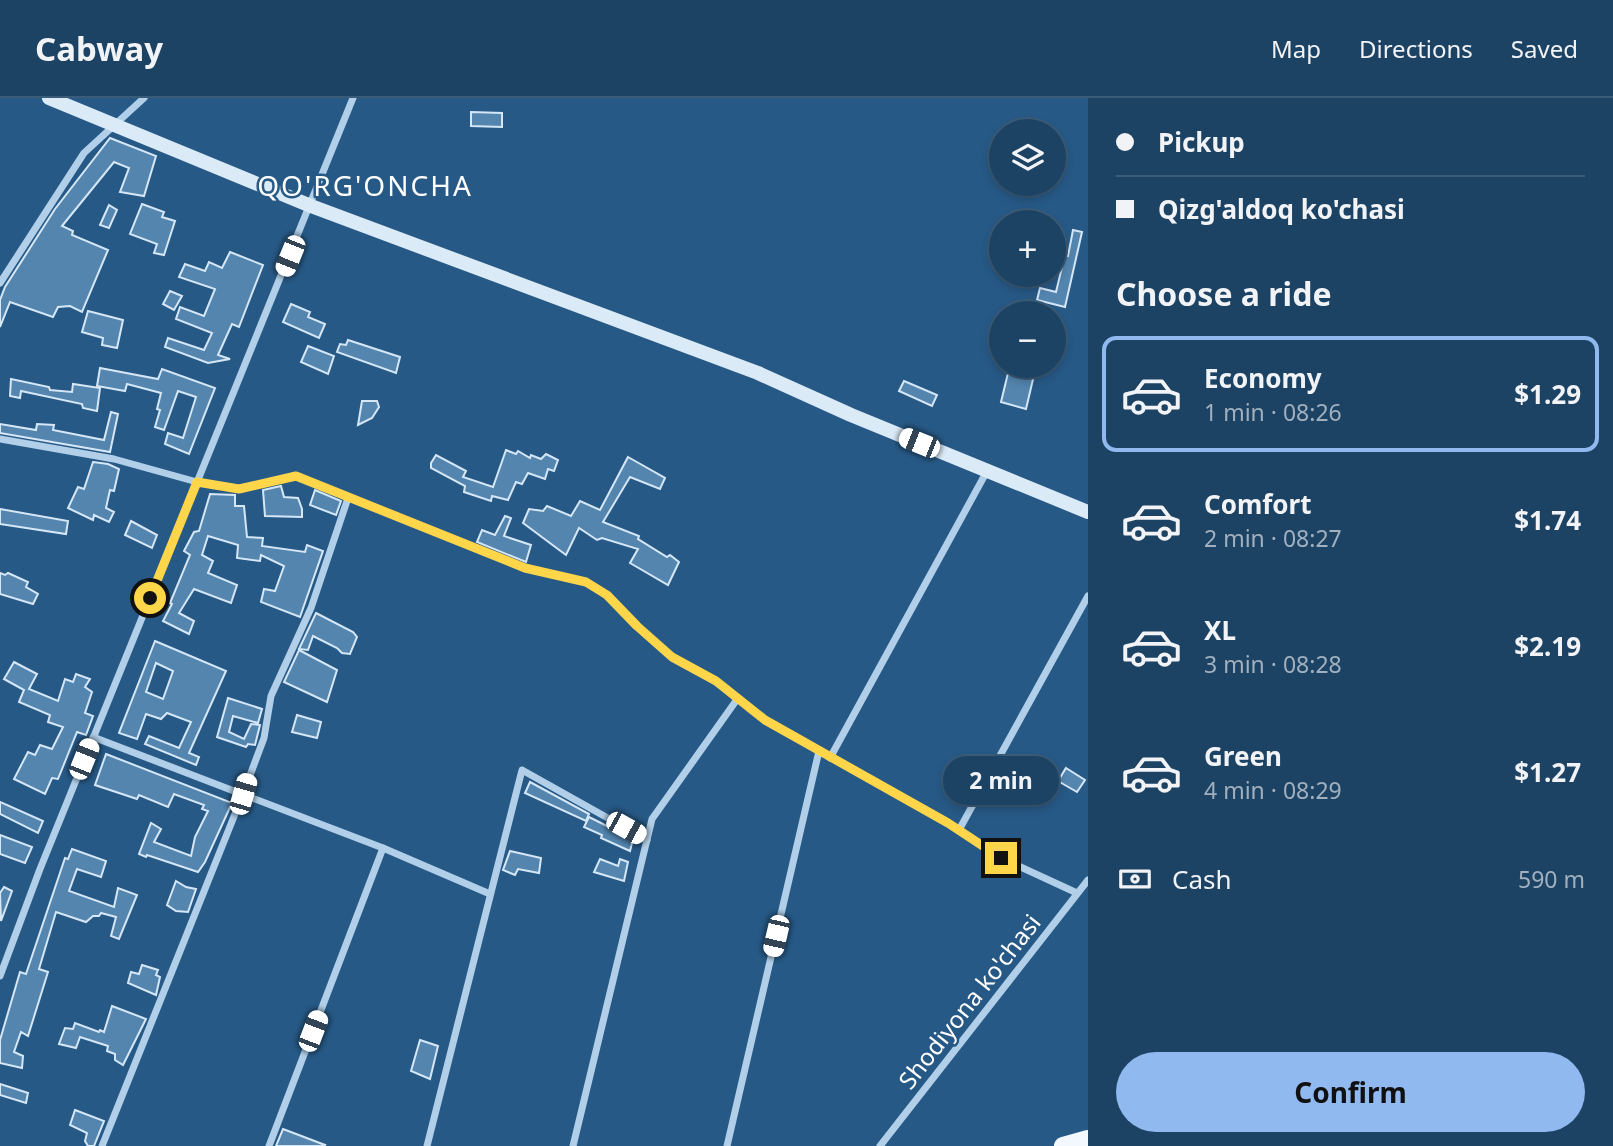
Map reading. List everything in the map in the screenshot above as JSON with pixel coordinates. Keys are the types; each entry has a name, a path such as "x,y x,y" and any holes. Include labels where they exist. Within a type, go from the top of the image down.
{"main road":[{"path":"1063,1146 1088,1139"}],"street":[{"path":"48,98 311,206 758,373 851,415 1088,512"},
{"path":"0,283 83,153 144,98"},
{"path":"0,976 93,737 354,98"},
{"path":"0,439 114,458 197,482 239,489 296,476 525,568 586,582 607,595 672,657 716,681 765,720 958,830 1001,858 1077,893"},
{"path":"830,758 987,471"},
{"path":"102,1146 243,794 264,738 271,696 311,608 348,498"},
{"path":"958,830 1088,596"},
{"path":"573,1146 652,819 738,698"},
{"path":"93,737 383,848 490,894"},
{"path":"727,1146 819,751"},
{"path":"427,1146 522,770 647,840"},
{"path":"269,1146 383,848"},
{"name":"Shodiyona ko'chasi","path":"880,1146 1088,880"}],"building":[{"path":"471,112 502,113 502,127 471,126"},
{"path":"110,138 156,156 144,196 120,192 129,168 114,162 62,226 73,231 72,235 108,250 82,312 70,306 58,307 53,317 10,302 0,327 0,300 5,287 55,209"},
{"path":"142,204 164,212 162,217 175,221 164,255 154,253 157,244 130,234"},
{"path":"109,205 117,210 109,228 100,225"},
{"path":"1073,230 1082,232 1066,303 1037,300 1040,288 1056,292 1057,287 1066,287"},
{"path":"230,252 263,265 239,327 232,324 218,355 230,359 208,363 165,347 168,338 204,350 212,333 176,319 180,307 204,316 215,289 179,277 185,264 205,271 209,262 222,268"},
{"path":"170,291 182,296 174,310 163,304"},
{"path":"291,304 310,312 308,317 325,324 319,338 283,322"},
{"path":"88,311 123,320 117,348 102,345 103,338 82,332"},
{"path":"348,340 400,357 396,373 337,352 340,344 346,345"},
{"path":"308,346 334,356 328,374 301,362"},
{"path":"100,368 158,379 162,369 215,388 189,454 165,444 168,433 183,438 196,397 178,391 164,430 155,427 161,393 127,384 125,391 97,386"},
{"path":"1007,378 1033,378 1026,409 1001,402"},
{"path":"11,379 49,387 50,390 72,392 73,384 100,388 97,411 83,408 82,404 21,391 20,398 10,396"},
{"path":"904,381 937,395 932,406 899,391"},
{"path":"362,401 377,401 379,407 372,418 358,425"},
{"path":"111,412 118,414 110,452 0,433 0,424 36,430 37,424 54,425 53,430 104,440"},
{"path":"506,450 516,454 518,451 530,458 531,455 541,459 546,454 558,460 554,471 548,469 545,479 528,473 522,484 516,482 508,500 492,496 491,501 464,492 465,486 431,468 436,455 466,471 463,477 493,487"},
{"path":"628,457 665,478 660,489 630,477 603,522 639,536 638,539 679,562 668,585 630,563 638,549 602,538 597,540 579,528 566,555 523,523 529,509 543,511 547,506 571,516 580,501 600,510"},
{"path":"93,462 119,469 114,491 110,490 106,508 114,512 109,522 94,515 93,520 68,508 78,487 84,489"},
{"path":"281,486 284,497 298,498 302,517 265,516 263,490"},
{"path":"315,490 341,501 336,515 310,505"},
{"path":"210,494 235,495 235,506 244,506 247,537 263,538 262,546 305,552 307,545 323,551 300,617 261,602 264,589 275,591 284,566 261,555 260,561 237,558 238,545 208,536 202,555 213,561 208,573 237,585 231,603 194,589 179,613 194,621 189,634 163,621 190,555 184,551 194,532 199,531"},
{"path":"0,509 68,521 66,534 0,524"},
{"path":"505,516 511,518 504,536 531,545 526,562 477,542 482,530 495,535"},
{"path":"131,521 157,535 152,548 125,535"},
{"path":"0,573 8,573 28,582 26,587 38,594 33,604 0,594"},
{"path":"316,613 353,632 357,637 350,654 342,653 313,636 308,650 299,649"},
{"path":"155,641 226,671 189,753 199,757 196,765 145,744 149,736 179,748 191,722 167,713 161,719 146,714 137,739 119,733","holes":["156,663 173,671 163,699 146,692"]},
{"path":"299,650 337,670 327,702 284,682"},
{"path":"14,662 37,674 29,689 58,701 65,679 73,682 76,674 90,679 85,687 92,692 85,713 93,716 86,735 77,732 58,779 52,778 45,794 14,779 28,752 35,755 40,745 52,749 63,727 48,722 50,715 19,702 24,690 4,679"},
{"path":"228,698 262,709 258,723 233,716 229,732 244,739 251,724 260,725 255,745 248,744 246,747 217,737"},
{"path":"297,715 321,722 317,738 292,732"},
{"path":"106,754 232,803 198,872 139,854 151,823 161,829 154,842 191,856 195,837 208,811 202,809 204,805 174,794 168,807 139,795 137,799 95,785"},
{"path":"1066,768 1085,780 1077,792 1058,781"},
{"path":"530,782 589,814 586,821 525,793"},
{"path":"0,802 43,821 38,833 0,814"},
{"path":"589,817 633,839 630,851 584,827"},
{"path":"0,835 32,847 25,863 0,854"},
{"path":"72,849 106,861 101,877 77,869 69,891 114,907 118,888 137,895 119,939 111,936 116,917 101,913 86,922 56,912 39,969 48,972 28,1036 21,1032 14,1052 23,1056 22,1068 0,1063 0,1040 20,972 26,974 65,858 68,859"},
{"path":"510,851 541,858 539,873 518,869 515,875 503,870"},
{"path":"600,859 618,866 620,859 628,862 624,881 594,872"},
{"path":"176,881 196,889 188,912 176,911 167,905"},
{"path":"4,887 12,891 1,921 0,893"},
{"path":"142,965 158,970 156,975 160,977 156,995 128,983 131,972 139,974"},
{"path":"112,1006 146,1019 123,1065 115,1060 115,1054 107,1051 108,1046 80,1037 76,1048 59,1044 65,1028 73,1029 75,1023 104,1032"},
{"path":"420,1040 438,1046 430,1079 411,1071"},
{"path":"0,1084 28,1093 26,1103 0,1095"},
{"path":"75,1110 104,1121 94,1146 88,1146 85,1141 87,1133 70,1125"},
{"path":"283,1129 325,1145 276,1146"}],"district":[{"name":"QO'RG'ONCHA","path":"365,185"}],"route":[{"path":"150,598 197,482 239,489 296,476 525,568 586,582 607,595 672,657 716,681 765,720 948,823 1001,858"}]}
